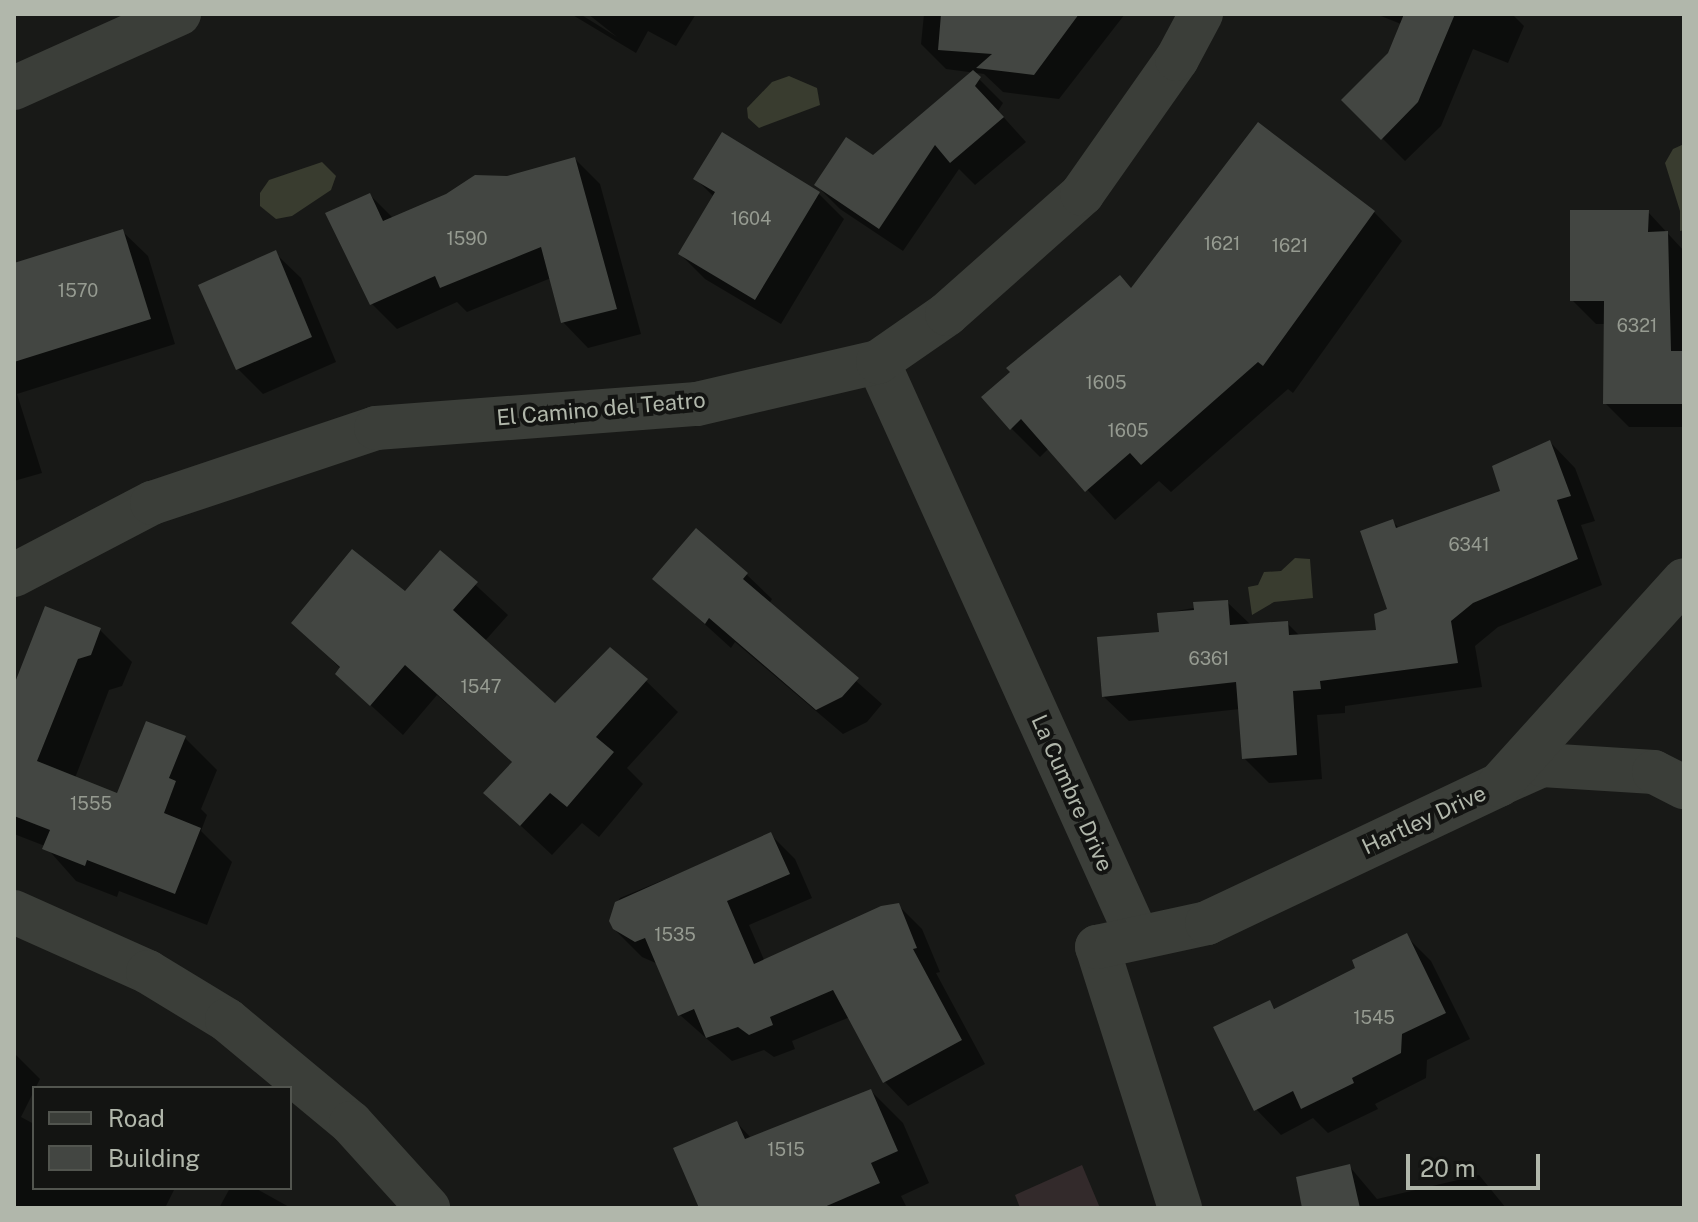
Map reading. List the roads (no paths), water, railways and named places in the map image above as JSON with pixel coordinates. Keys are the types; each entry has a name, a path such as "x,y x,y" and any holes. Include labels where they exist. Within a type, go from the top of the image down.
{"street":[{"path":"14,88 179,14"},
{"name":"El Camino del Teatro","path":"14,575 152,503 376,428 697,404 878,362 947,314 1082,194 1177,59 1201,14"},
{"name":"La Cumbre Drive","path":"878,362 1137,936"},
{"name":"Hartley Drive","path":"1137,936 1207,923 1499,785 1684,580"},
{"path":"1499,785 1542,765 1654,772 1684,787"},
{"path":"14,912 148,972 227,1020 351,1123 428,1208"},
{"path":"1137,936 1097,947 1180,1208"}]}
